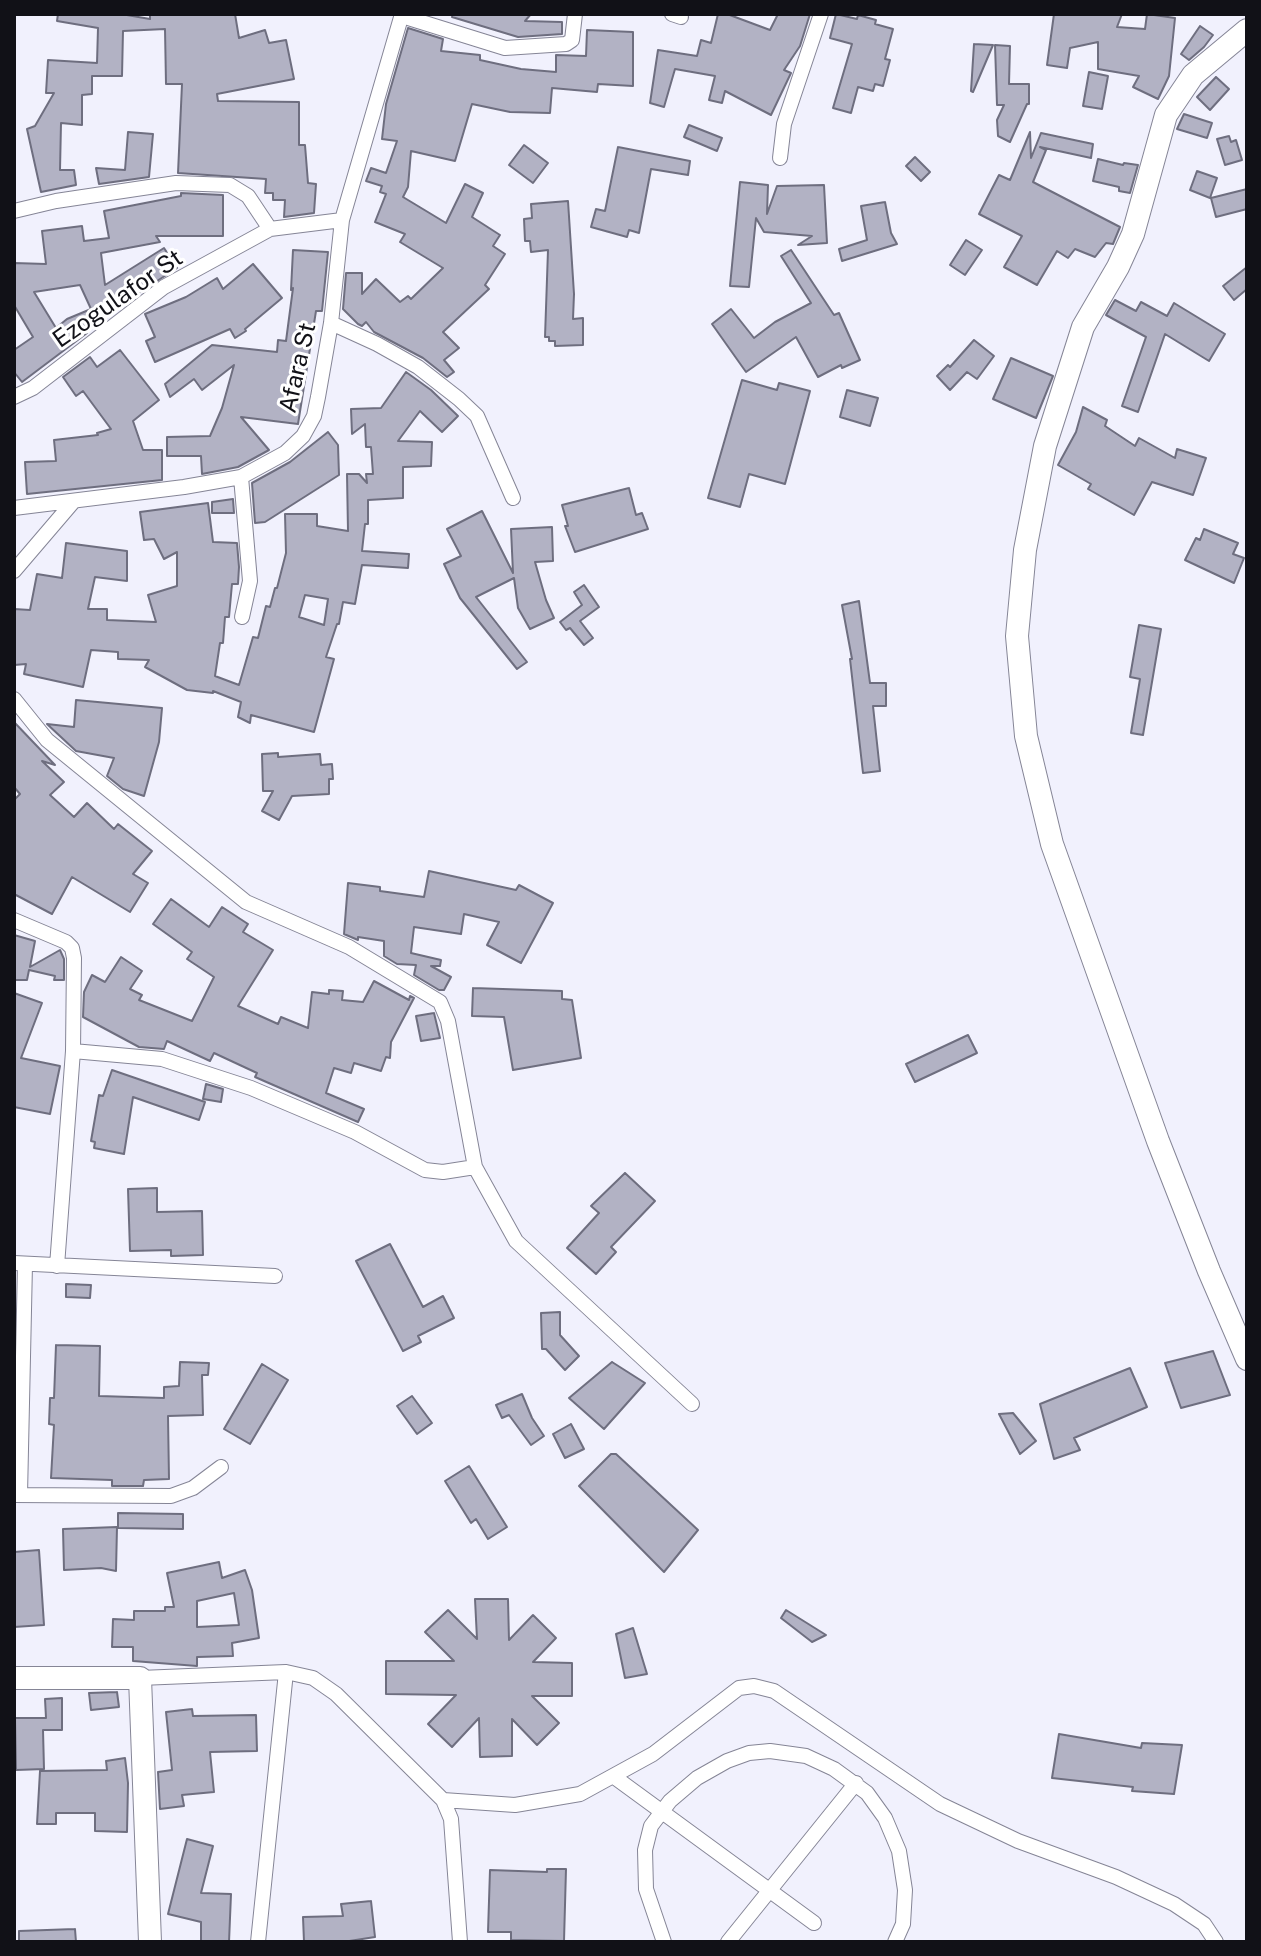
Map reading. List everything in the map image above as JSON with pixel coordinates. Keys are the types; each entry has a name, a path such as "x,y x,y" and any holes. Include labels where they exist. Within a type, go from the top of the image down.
{"street":[{"path":"402,15 505,48 566,44 572,40 575,14"},
{"path":"780,158 784,124 821,14"},
{"name":"Afara St","path":"14,508 241,477 276,459 303,436 314,416 331,323 342,220 402,15"},
{"path":"1247,30 1193,75 1166,115 1133,234 1118,267 1083,327 1045,446 1025,550 1017,636 1026,736 1052,844 1158,1141 1247,1359"},
{"path":"14,211 56,201 176,183 230,185 248,196 270,229"},
{"name":"Ezogulafor St","path":"14,397 33,388 164,287 270,229 342,220"},
{"path":"331,323 418,367 477,416 513,498"},
{"path":"241,477 250,581 242,617"},
{"path":"14,571 73,502"},
{"path":"14,699 47,740 246,902 349,947 440,1002 448,1021 475,1167 516,1241 692,1404"},
{"path":"14,920 66,942 72,948 73,1051 57,1266"},
{"path":"73,1051 162,1059 251,1088 355,1132 425,1170 443,1172 475,1167"},
{"path":"221,1467 193,1488 171,1496 17,1495 19,1264 275,1276"},
{"path":"258,1942 286,1672"},
{"path":"14,1678 140,1678 286,1672 313,1678 336,1694 443,1800 451,1819 460,1942"},
{"path":"140,1678 150,1942"},
{"path":"443,1800 515,1805 580,1794 653,1754 739,1688 754,1686 774,1691 940,1804 1018,1841 1116,1877 1174,1904 1204,1924 1216,1942"},
{"path":"664,1942 646,1889 644,1864 651,1826 670,1801 697,1778 727,1761 749,1753 788,1752 806,1756 856,1783 885,1818 899,1851 905,1908 903,1924 895,1942"},
{"path":"613,1776 814,1923"},
{"path":"728,1942 856,1783"}],"building":[{"path":"58,14 121,14 150,19 150,14 235,14 239,38 265,30 269,43 286,40 294,79 217,94 218,101 299,102 299,145 305,145 308,183 316,184 314,213 284,217 285,200 273,200 273,193 265,193 266,179 178,173 182,84 166,84 165,29 123,31 122,76 92,76 92,94 82,95 82,125 61,123 60,170 74,170 76,185 41,192 27,129 35,126 54,93 46,93 48,60 97,63 98,28 57,21"},
{"path":"453,14 531,14 525,21 562,22 562,34 518,37 452,17"},
{"path":"718,14 727,14 770,30 778,14 810,14 800,46 784,70 791,73 771,115 725,91 722,103 709,100 715,76 675,69 664,107 650,103 658,50 697,56 701,40 711,43"},
{"path":"836,14 857,19 858,15 893,29 885,59 890,60 883,86 875,84 873,91 858,87 851,113 833,108 852,44 830,38"},
{"path":"1054,14 1122,14 1117,27 1145,29 1147,14 1175,18 1169,76 1158,99 1133,87 1139,76 1098,69 1098,42 1070,48 1067,68 1047,65"},
{"path":"1200,26 1213,35 1189,60 1181,54"},
{"path":"408,28 443,39 441,51 480,55 480,60 521,69 556,72 556,55 586,56 587,30 633,32 633,86 598,84 597,92 552,88 550,113 510,112 472,104 455,161 411,151 408,187 403,197 446,223 465,184 483,193 472,217 500,235 493,246 505,254 485,285 489,289 443,332 459,348 444,360 454,372 447,377 423,358 374,332 366,322 362,326 358,324 343,309 346,273 362,273 362,294 376,279 400,302 408,296 411,299 443,268 400,242 405,234 375,222 386,194 380,192 382,186 366,181 371,168 386,173 397,141 382,139 386,104"},
{"path":"974,44 993,45 973,92 971,91"},
{"path":"995,45 1010,46 1009,84 1029,84 1029,104 1010,142 998,136 997,120 1004,105 997,105"},
{"path":"1089,72 1108,76 1102,109 1083,106"},
{"path":"1216,77 1229,89 1210,110 1197,97"},
{"path":"1184,114 1212,123 1207,138 1177,129"},
{"path":"689,125 722,138 717,151 684,137"},
{"path":"128,132 153,134 149,177 99,184 96,168 125,170"},
{"path":"1030,132 1031,158 1041,133 1093,144 1091,158 1040,147 1046,150 1033,182 1120,227 1113,244 1106,243 1095,257 1075,249 1068,258 1057,251 1037,285 1004,267 1022,236 979,214 999,175 1010,180"},
{"path":"1229,136 1231,142 1236,140 1242,160 1225,165 1217,139"},
{"path":"524,145 548,163 533,183 509,165"},
{"path":"618,147 690,161 688,175 651,169 639,233 629,230 627,237 591,227 596,209 605,211"},
{"path":"915,157 930,172 921,181 906,166"},
{"path":"1098,159 1138,165 1130,193 1093,181"},
{"path":"1197,171 1217,178 1210,198 1190,190"},
{"path":"740,182 768,185 767,214 777,186 824,185 827,243 798,245 812,236 764,232 756,218 749,287 730,286"},
{"path":"1247,189 1247,209 1216,217 1211,198"},
{"path":"181,193 223,195 223,236 156,236 160,242 101,253 105,285 164,248 177,268 85,328 87,333 22,382 14,372 14,350 33,337 14,305 14,263 46,264 42,231 82,226 84,241 109,238 104,211 181,196","holes":["80,285 91,309 67,319 56,328 34,292"]},
{"path":"568,201 573,319 583,318 583,345 555,346 555,341 545,337 548,250 531,252 530,241 525,241 524,219 532,218 531,204"},
{"path":"885,202 891,233 897,244 842,261 839,249 867,240 861,206"},
{"path":"966,240 982,250 965,275 950,265"},
{"path":"293,250 328,252 322,311 316,311 298,424 241,417 269,450 238,467 202,474 201,456 167,456 167,437 210,436 222,408 234,365 202,390 194,379 170,397 165,384 212,345 277,352 278,340 286,341 293,288 291,290"},
{"path":"791,250 834,315 839,313 860,360 842,368 841,365 818,377 796,337 746,372 712,324 731,309 754,338 775,322 811,303 781,256"},
{"path":"253,264 282,298 235,338 230,329 155,362 146,341 155,337 145,314 186,297 217,278 223,289"},
{"path":"1247,267 1247,289 1234,300 1223,286"},
{"path":"1115,300 1136,311 1141,302 1167,316 1174,303 1225,334 1209,361 1165,334 1138,412 1122,406 1146,337 1106,315"},
{"path":"974,340 994,356 977,379 967,372 950,390 937,376 948,365 950,367"},
{"path":"120,350 159,400 133,421 143,450 162,450 162,480 27,494 25,462 56,461 54,440 98,435 111,429 83,391 76,396 63,377 90,357 97,367"},
{"path":"1011,358 1053,376 1036,418 993,399"},
{"path":"406,372 431,390 458,416 442,432 420,411 398,441 432,442 431,466 403,467 403,498 368,500 368,524 365,524 362,551 409,554 408,568 362,565 355,604 343,602 339,624 326,657 334,659 314,732 251,715 250,723 238,717 241,702 213,691 187,690 145,667 149,660 118,659 118,652 91,650 83,687 24,674 26,664 14,665 14,609 30,610 37,574 62,578 66,543 127,551 127,581 95,577 88,609 107,609 107,620 156,622 148,595 177,586 177,552 164,559 154,539 144,540 140,512 208,503 213,542 237,543 239,567 238,584 232,584 229,617 225,617 215,676 239,685 253,637 258,638 266,606 270,607 277,588 286,553 285,514 317,514 317,526 348,531 347,474 359,474 367,483 366,474 373,474 371,447 366,447 365,424 352,434 351,409 381,408","holes":["305,595 328,599 324,625 299,617"]},
{"path":"742,380 777,390 779,383 810,391 785,484 749,474 740,507 708,498"},
{"path":"847,390 878,398 870,426 840,417"},
{"path":"1083,407 1107,420 1105,426 1135,446 1139,438 1175,458 1177,449 1206,458 1193,495 1152,482 1134,515 1088,489 1091,484 1058,465 1076,432"},
{"path":"328,432 338,445 339,475 265,522 255,523 252,483 290,462"},
{"path":"629,488 636,515 642,513 648,529 575,552 565,526 568,526 562,505"},
{"path":"233,499 234,513 212,513 212,502"},
{"path":"482,511 513,573 511,529 552,527 553,561 535,562 554,618 530,629 518,608 514,578 476,597 527,662 517,669 460,598 444,564 461,556 447,529"},
{"path":"1204,529 1238,543 1233,554 1244,558 1234,583 1185,560"},
{"path":"584,585 599,607 580,621 593,638 584,645 570,628 566,630 560,622 582,605 574,592"},
{"path":"859,601 870,683 886,683 886,706 873,706 880,771 863,773 852,659 842,605"},
{"path":"1139,625 1161,629 1143,735 1131,733 1140,679 1130,677"},
{"path":"76,700 162,708 159,742 144,796 123,789 107,776 114,758 76,751 47,724 74,727"},
{"path":"14,722 55,765 42,761 64,782 50,795 74,817 87,803 114,829 118,824 152,851 133,874 148,883 130,912 72,877 52,914 14,894 14,800 20,794 14,787"},
{"path":"278,753 278,757 320,754 321,765 332,764 333,779 329,779 329,794 292,796 279,820 262,811 273,791 263,791 262,754"},
{"path":"429,871 516,890 519,885 553,903 521,963 487,945 499,922 464,914 461,934 414,927 411,953 441,960 440,966 431,966 451,977 444,990 439,990 414,975 416,965 397,964 384,956 384,941 358,937 358,940 344,934 348,883 424,897"},
{"path":"171,899 209,927 222,907 248,924 243,932 273,950 238,1006 278,1024 281,1017 308,1028 312,992 329,994 329,990 343,991 342,1000 363,1002 374,981 409,1000 410,996 414,998 391,1042 390,1058 386,1057 381,1071 354,1063 351,1073 334,1068 326,1093 364,1109 358,1122 255,1077 257,1073 214,1053 210,1061 167,1041 164,1049 139,1047 83,1017 84,992 92,975 105,982 121,957 142,971 130,989 142,995 139,1000 192,1021 214,977 187,959 192,952 153,924"},
{"path":"14,935 35,941 30,967 60,950 64,959 64,980 54,980 55,976 29,970 27,980 14,980"},
{"path":"473,988 562,991 562,999 572,1000 581,1058 513,1070 504,1017 472,1016"},
{"path":"14,993 42,1003 21,1058 60,1066 50,1114 14,1107"},
{"path":"434,1013 440,1038 421,1041 416,1016"},
{"path":"968,1035 977,1053 915,1082 906,1064"},
{"path":"112,1070 205,1102 199,1120 133,1097 124,1154 94,1148 95,1142 91,1141 99,1095 103,1096"},
{"path":"206,1084 223,1089 221,1102 203,1099"},
{"path":"625,1173 655,1201 611,1247 616,1252 596,1274 567,1248 599,1213 591,1206"},
{"path":"157,1188 157,1212 202,1211 203,1255 171,1256 171,1250 130,1251 128,1189"},
{"path":"390,1244 423,1307 443,1296 454,1318 418,1336 421,1342 403,1351 356,1261"},
{"path":"66,1284 91,1285 90,1298 66,1297"},
{"path":"560,1312 560,1335 579,1356 565,1370 546,1349 542,1349 541,1313"},
{"path":"56,1345 100,1346 99,1396 164,1398 164,1387 179,1386 180,1362 209,1363 208,1375 202,1375 203,1415 168,1416 169,1479 144,1480 143,1486 112,1486 112,1480 51,1478 54,1425 49,1424 50,1398 54,1398"},
{"path":"1213,1351 1230,1395 1181,1408 1165,1363"},
{"path":"612,1362 645,1383 604,1429 569,1398"},
{"path":"262,1364 288,1380 250,1444 224,1429"},
{"path":"1130,1368 1147,1407 1074,1438 1080,1450 1054,1459 1040,1404"},
{"path":"522,1394 544,1436 531,1445 509,1415 502,1418 496,1405"},
{"path":"412,1396 432,1423 417,1434 397,1406"},
{"path":"1013,1413 1036,1441 1020,1454 999,1414"},
{"path":"571,1424 584,1449 565,1458 553,1434"},
{"path":"611,1454 616,1454 698,1530 664,1572 579,1486"},
{"path":"469,1466 507,1527 488,1539 476,1519 471,1523 445,1481"},
{"path":"118,1513 183,1514 183,1529 118,1528"},
{"path":"117,1527 116,1571 101,1568 64,1570 63,1529"},
{"path":"39,1550 44,1625 14,1627 14,1552"},
{"path":"219,1562 222,1578 245,1570 252,1590 259,1638 232,1643 233,1656 197,1657 197,1666 133,1661 133,1647 112,1647 113,1619 134,1620 134,1611 165,1611 165,1607 174,1607 167,1573","holes":["234,1593 239,1625 197,1627 197,1601"]},
{"path":"475,1599 508,1599 509,1640 533,1615 556,1638 533,1662 572,1663 572,1696 532,1696 559,1723 537,1745 512,1719 512,1756 480,1757 479,1718 452,1747 428,1724 456,1695 386,1694 386,1661 454,1661 425,1632 448,1610 477,1639"},
{"path":"786,1610 826,1635 812,1642 781,1618"},
{"path":"633,1628 647,1674 625,1678 616,1634"},
{"path":"117,1692 119,1707 91,1710 89,1693"},
{"path":"62,1698 62,1730 43,1730 44,1769 16,1770 15,1718 46,1718 45,1699"},
{"path":"192,1709 193,1716 256,1715 257,1751 210,1752 214,1792 182,1795 184,1806 160,1809 158,1772 172,1770 166,1712"},
{"path":"1059,1734 1141,1748 1142,1743 1182,1745 1174,1794 1132,1791 1133,1787 1052,1778"},
{"path":"125,1758 127,1832 95,1831 95,1813 56,1813 56,1824 37,1824 40,1771 107,1770 106,1761"},
{"path":"187,1839 213,1846 201,1893 231,1894 229,1942 201,1942 201,1922 168,1914"},
{"path":"547,1869 566,1869 564,1941 511,1940 511,1932 488,1932 490,1870 547,1872"},
{"path":"371,1901 375,1937 343,1942 304,1942 303,1917 343,1916 341,1904"},
{"path":"75,1929 76,1942 19,1942 19,1931"}]}
